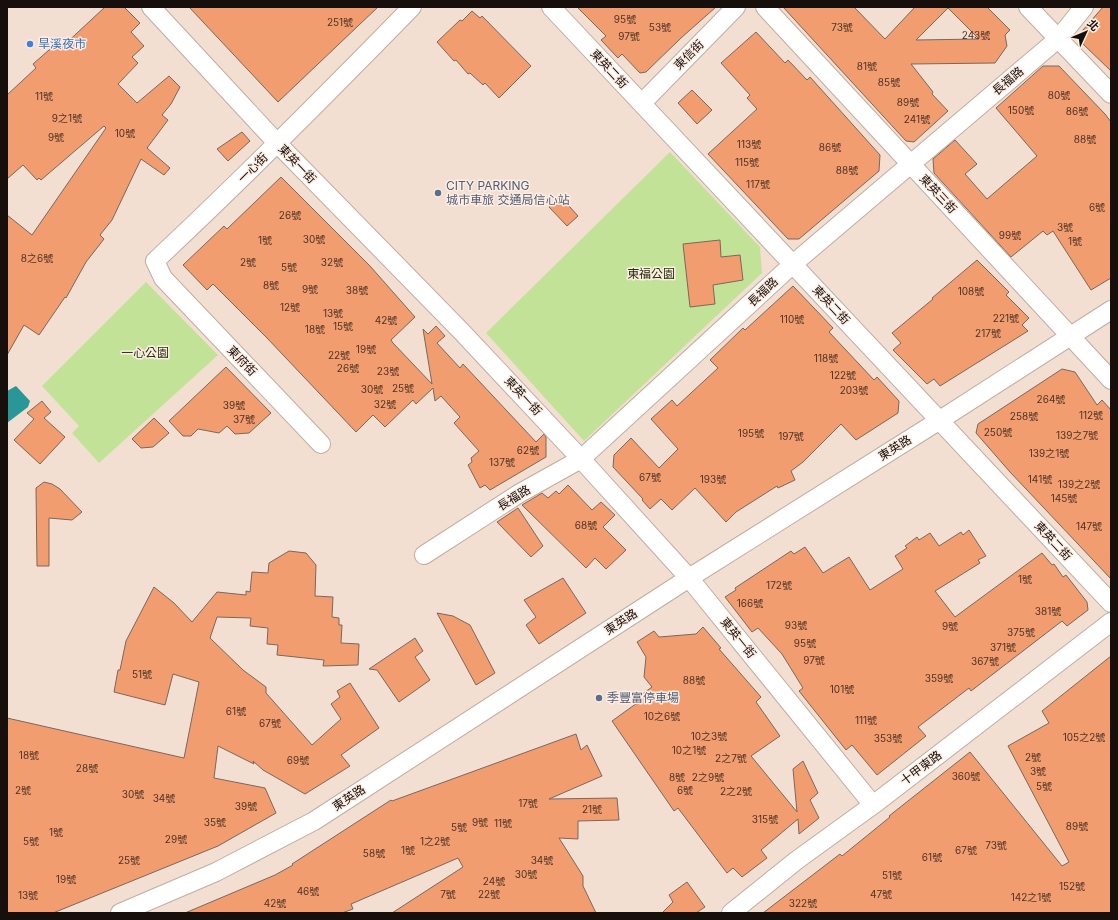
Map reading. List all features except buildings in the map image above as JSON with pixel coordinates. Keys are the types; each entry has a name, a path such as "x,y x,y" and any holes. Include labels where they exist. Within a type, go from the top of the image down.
{"street":[{"name":"東英一街","path":"151,7 278,144 461,331 581,459 689,578 873,805"},
{"name":"一心街","path":"163,278 155,261 217,204 278,144 412,7"},
{"name":"東英二街","path":"551,7 1111,603"},
{"name":"東信街","path":"642,103 736,7"},
{"name":"東英三街","path":"765,7 1111,380"},
{"path":"1028,7 1111,94"},
{"name":"長福路","path":"424,555 520,493 581,459 793,264 1059,38 1084,7"},
{"name":"東府街","path":"163,278 321,444"},
{"name":"東英路","path":"120,913 216,872 314,821 689,578 1111,310"},
{"name":"十甲東路","path":"731,913 797,860 873,805 1111,622"}],"green space":[{"name":"東福公園","path":"670,152 760,247 762,273 584,441 486,333"},
{"name":"一心公園","path":"146,282 218,355 99,463 72,433 79,426 42,386"}],"water":[{"path":"16,386 30,401 28,407 7,423 7,391"}],"place":[{"name":"旱溪夜市","path":"30,44"},
{"name":"CITY PARKING 城市車旅 交通局信心站","path":"438,193"},
{"name":"季豐富停車場","path":"599,698"}]}
